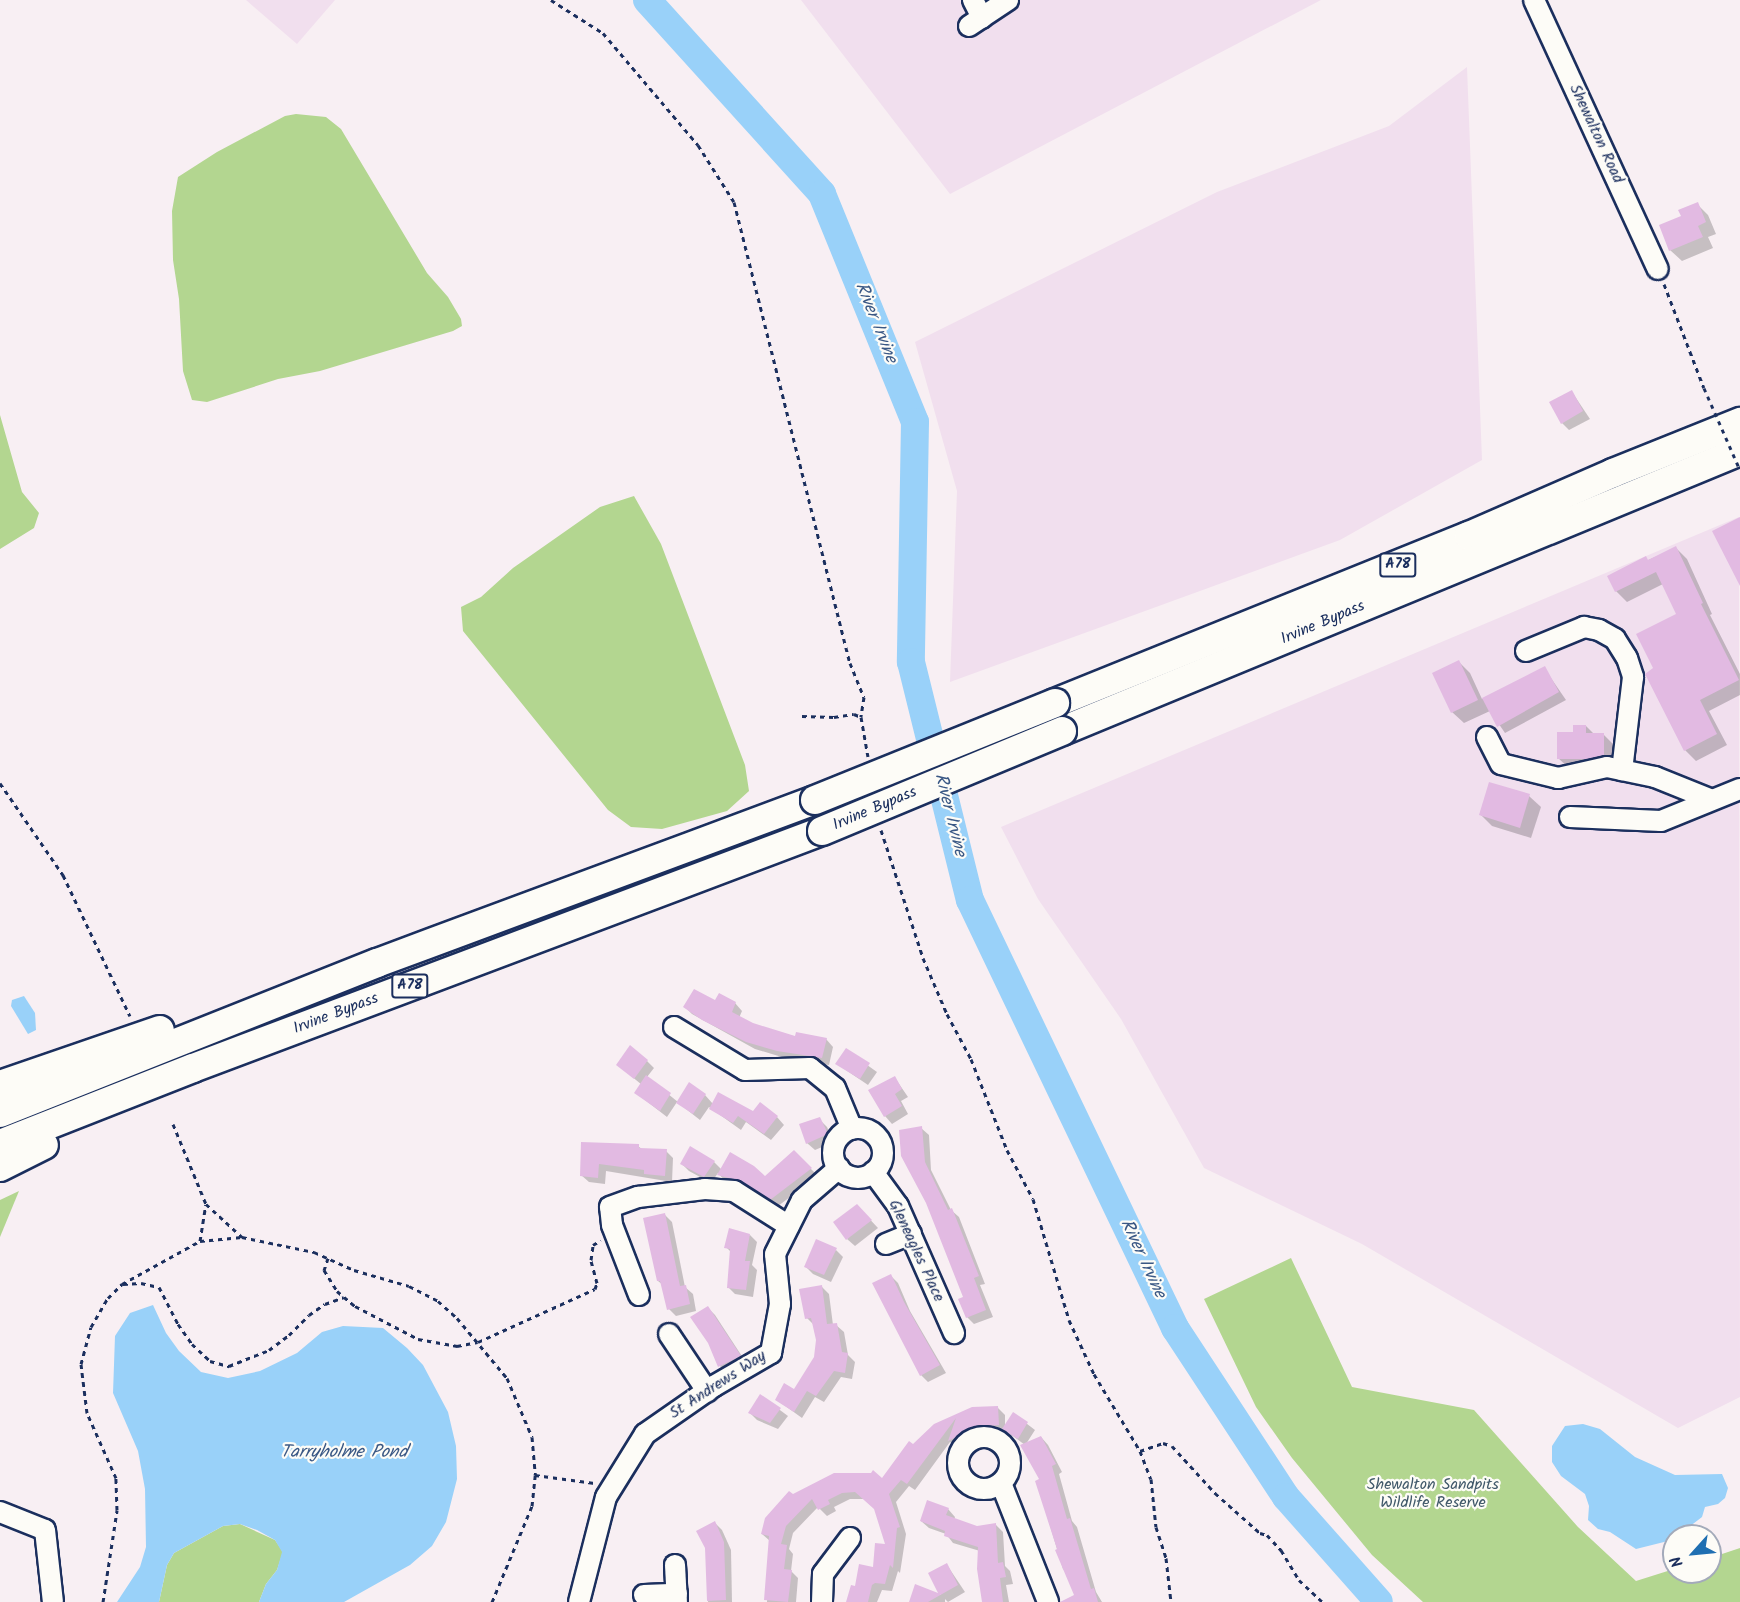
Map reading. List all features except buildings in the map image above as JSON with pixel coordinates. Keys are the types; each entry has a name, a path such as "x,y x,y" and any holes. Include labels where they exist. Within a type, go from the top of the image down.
{"highway":[{"path":"1613,473 1740,412"},
{"name":"Irvine Bypass","path":"0,1113 377,963 814,800 1458,541 1613,473 1740,422"},
{"name":"Irvine Bypass","path":"0,1144 193,1068 822,831 1740,451"},
{"path":"1465,564 1740,471"},
{"name":"A78","path":"0,1085 219,1010 377,963"},
{"name":"A78","path":"0,1167 193,1068"}],"street":[{"path":"973,0 976,22 1008,0"},
{"name":"Shewalton Road","path":"1534,0 1658,269"},
{"path":"1526,651 1584,627 1599,630 1615,639 1627,658 1633,677 1622,770"},
{"path":"1487,737 1501,764 1558,778 1606,767 1655,777 1712,800"},
{"path":"1570,817 1662,821 1740,789"},
{"path":"674,1027 745,1070 810,1068 835,1088 852,1129"},
{"path":"852,1129 869,1131 879,1140 883,1157 873,1172 857,1178 838,1168 834,1161 833,1149 844,1132 852,1129"},
{"name":"St Andrews Way","path":"579,1602 606,1497 645,1434 707,1390 771,1353 780,1304 775,1254 802,1200 838,1168"},
{"name":"Gleneagles Place","path":"873,1172 898,1206 954,1333"},
{"path":"639,1295 615,1233 610,1207 638,1197 705,1189 734,1191 789,1226"},
{"path":"886,1244 910,1234"},
{"path":"669,1334 707,1390"},
{"path":"1001,1483 1048,1602"},
{"path":"0,1512 45,1530 53,1602"},
{"path":"822,1602 823,1574 850,1538"},
{"path":"644,1595 677,1598 675,1565"}],"path":[{"path":"551,0 603,33 698,145 734,202 850,663 864,697 861,717 869,760"},
{"path":"1658,269 1704,388 1740,471"},
{"path":"802,716 834,717 854,714 861,717"},
{"path":"0,783 63,875 133,1020"},
{"path":"880,827 923,958 971,1059 1007,1150 1033,1199 1069,1320 1095,1374 1140,1450 1151,1479 1156,1527 1166,1558 1171,1602"},
{"path":"173,1124 206,1204 242,1237"},
{"path":"200,1241 206,1204"},
{"path":"328,1258 324,1270 344,1298 418,1339 457,1346 478,1342 595,1289 597,1283 591,1260 593,1245 615,1233"},
{"path":"103,1602 117,1510 116,1478 87,1413 81,1364 91,1327 108,1298 122,1284 200,1241 242,1237 303,1249 354,1270 410,1286 438,1301 478,1342 507,1378 532,1437 535,1474 532,1506 492,1602"},
{"path":"122,1284 159,1287 177,1324 192,1344 210,1361 229,1366 269,1350 317,1309 344,1298"},
{"path":"1140,1450 1163,1443 1172,1446 1215,1493 1281,1550 1299,1580 1323,1602"},
{"path":"535,1474 614,1486"}],"shaded area":[{"path":"246,0 335,0 297,44"},
{"path":"801,0 1321,0 950,194"},
{"path":"1467,67 1482,460 1340,540 950,682 957,491 915,342 1217,192 1389,126"},
{"path":"1739,517 1740,1397 1678,1428 1362,1244 1204,1168 1121,1019 1038,899 1001,827"}],"green space":[{"path":"296,114 326,117 341,129 427,273 448,297 461,319 462,326 453,331 320,371 278,379 207,402 192,400 183,371 179,299 173,260 172,211 178,177 217,152 285,116"},
{"path":"0,415 22,492 39,513 34,528 0,549"},
{"path":"634,496 661,544 745,765 749,791 727,811 662,829 631,827 608,810 463,631 461,607 481,597 513,568 600,507"},
{"path":"19,1191 0,1237 0,1200"},
{"name":"Shewalton Sandpits Wildlife Reserve","path":"1291,1258 1352,1387 1474,1410 1578,1527 1636,1581 1662,1573 1662,1584 1722,1584 1722,1554 1740,1548 1740,1602 1423,1602 1372,1555 1292,1458 1256,1407 1204,1299"},
{"path":"240,1524 275,1540 283,1552 277,1570 266,1584 259,1602 159,1602 167,1565 174,1553 223,1526"}],"water":[{"path":"24,996 35,1013 36,1030 28,1034 11,1006 12,1000"},
{"name":"Tarryholme Pond","path":"153,1305 166,1333 179,1351 201,1372 228,1378 260,1371 297,1353 322,1332 343,1326 383,1328 407,1348 423,1365 448,1412 456,1446 457,1479 446,1522 432,1546 410,1565 344,1602 259,1602 266,1584 277,1570 282,1552 275,1540 257,1530 240,1524 223,1526 174,1553 167,1565 159,1602 117,1602 140,1567 146,1547 145,1489 138,1451 113,1393 115,1336 130,1313"},
{"path":"1583,1424 1600,1429 1635,1457 1675,1475 1722,1474 1728,1488 1725,1498 1718,1504 1705,1507 1702,1517 1693,1524 1662,1524 1662,1542 1636,1549 1610,1532 1598,1529 1588,1520 1589,1506 1585,1494 1561,1476 1552,1462 1552,1446 1565,1426"}],"waterway":[{"name":"River Irvine","path":"647,0 822,194 915,422 911,662 970,900 1175,1328 1286,1497 1379,1602"}]}
